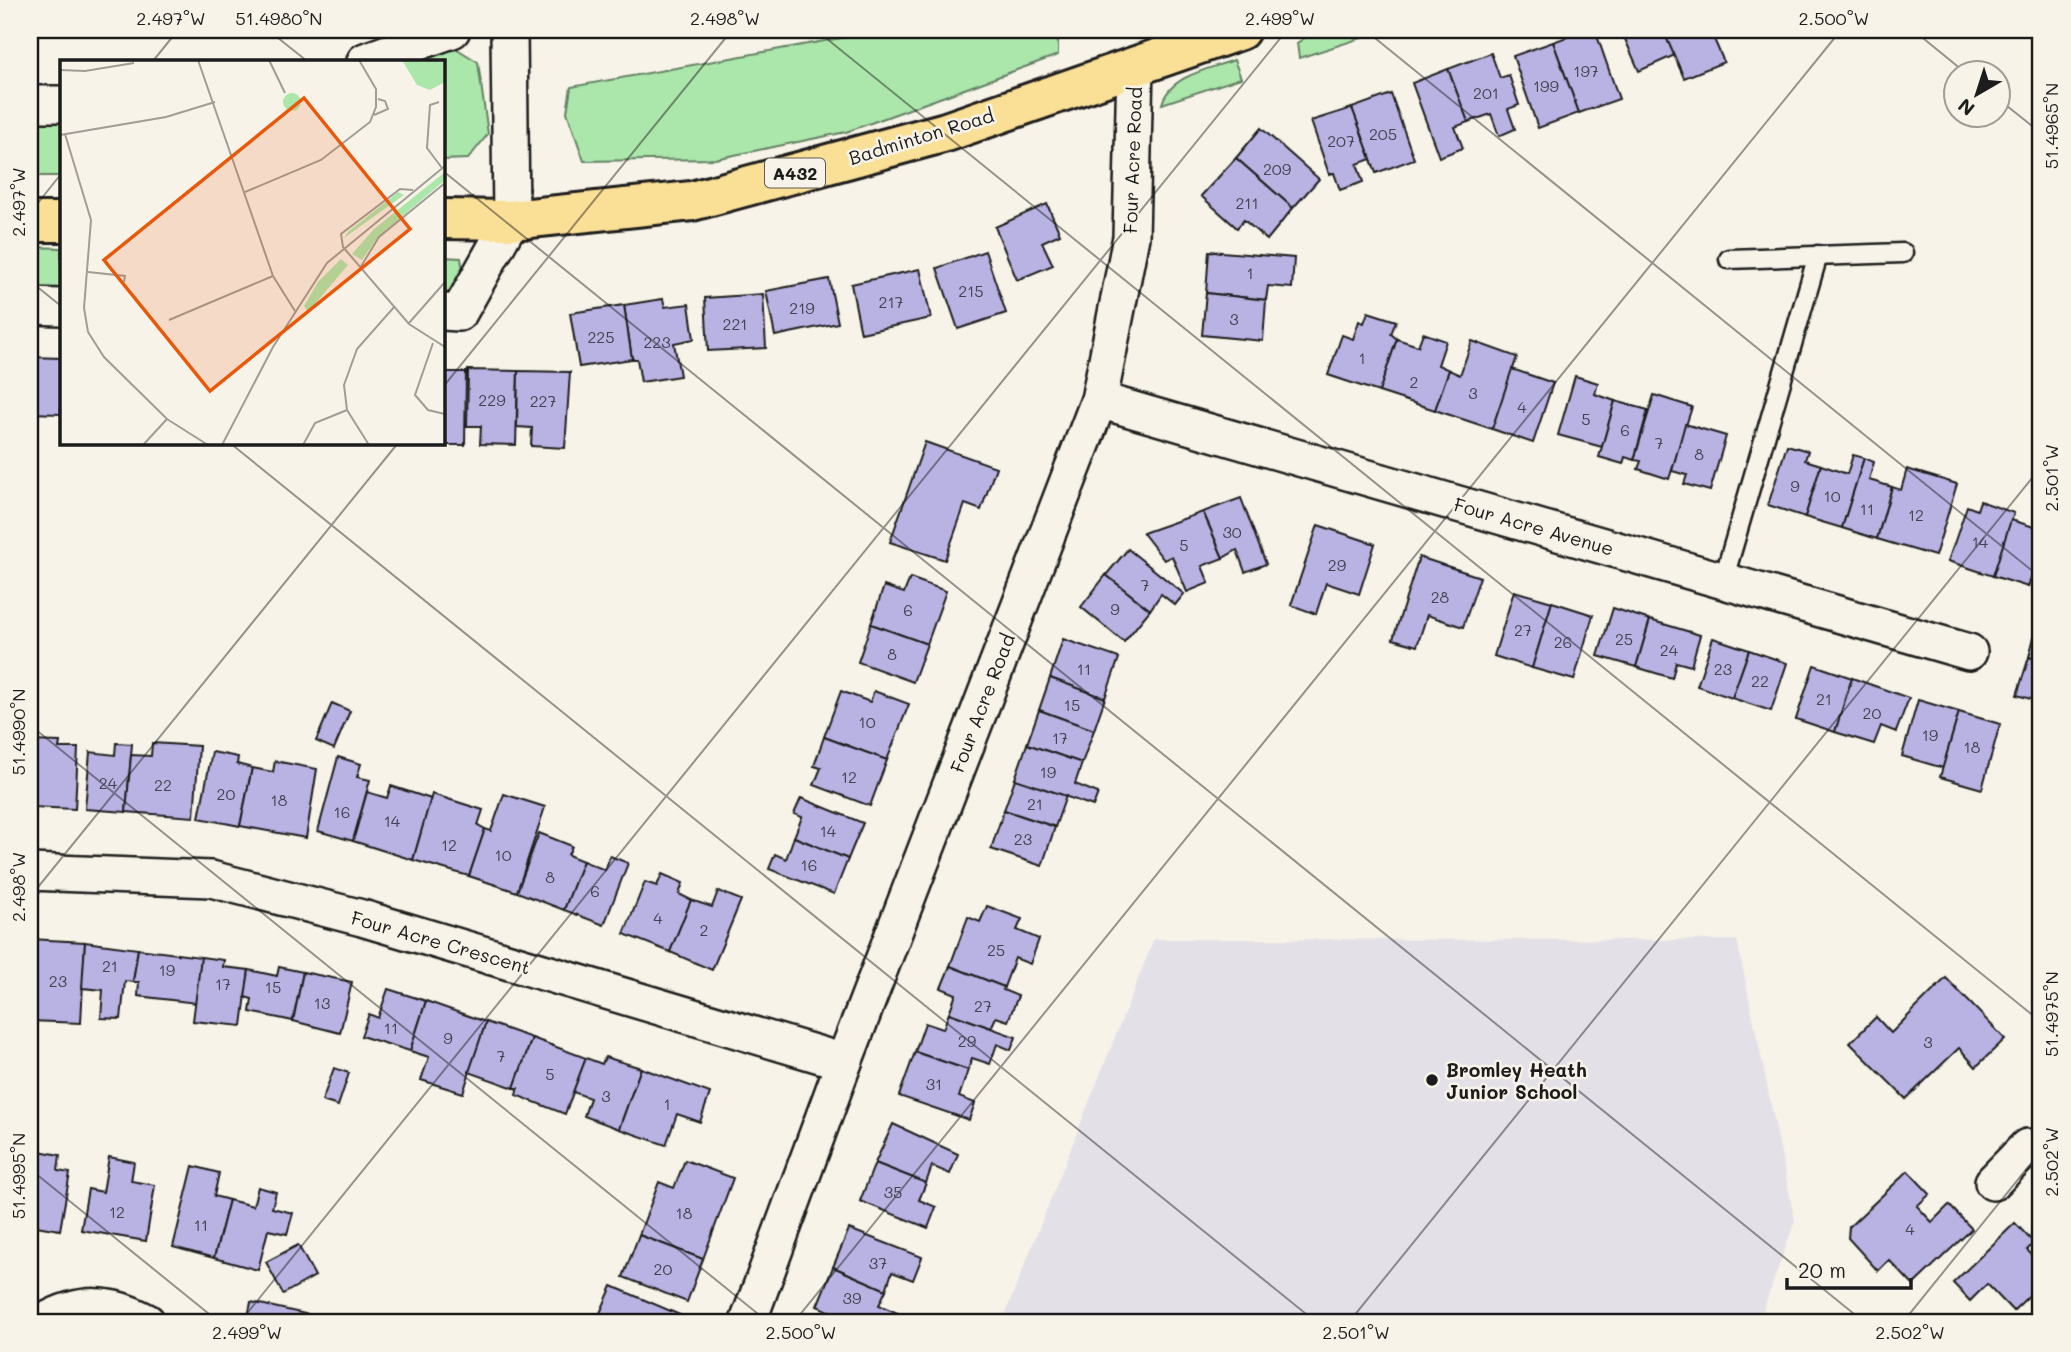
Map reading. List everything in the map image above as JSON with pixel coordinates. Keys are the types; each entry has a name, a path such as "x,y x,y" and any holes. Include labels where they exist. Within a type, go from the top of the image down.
{"main road":[{"name":"Badminton Road","path":"444,219 511,220 692,201 946,132 1240,30"},
{"path":"30,222 60,222"}],"street":[{"path":"369,60 452,30"},
{"path":"444,312 460,313 511,220 509,30"},
{"name":"Four Acre Road","path":"748,1322 844,1062 1099,400 1131,237 1135,65"},
{"path":"30,104 60,104"},
{"path":"30,306 60,307"},
{"name":"Four Acre Avenue","path":"1099,400 1969,652"},
{"name":"Four Acre Crescent","path":"30,872 211,879 375,922 844,1062"},
{"path":"1993,1182 2036,1147"},
{"path":"44,1322 85,1306 126,1311 147,1322"}],"lane":[{"path":"1729,259 1903,253"},
{"path":"1723,581 1818,255"}],"shaded area":[{"name":"Bromley Heath Junior School","path":"1154,939 1737,940 1795,1221 1759,1322 1002,1322"}],"green space":[{"path":"885,30 1058,30 1058,55 846,132 715,159 584,161 567,112 571,87"},
{"path":"1317,30 1365,30 1368,36 1299,58 1297,43"},
{"path":"454,47 478,62 488,134 468,159 444,160 444,60 399,60"},
{"path":"1234,60 1241,78 1162,104 1166,94 1182,80"},
{"path":"30,113 60,113 60,176 30,176"},
{"path":"30,247 60,248 60,291 30,291"},
{"path":"444,257 461,258 464,276 452,292 444,293"}],"building":[{"path":"1586,30 1595,30 1619,99 1579,113 1553,42"},
{"path":"1621,30 1663,30 1675,55 1639,71"},
{"path":"1663,30 1710,30 1724,62 1684,78"},
{"path":"1553,42 1579,113 1538,128 1513,56"},
{"path":"1491,53 1500,78 1509,75 1519,105 1508,109 1515,129 1499,136 1491,114 1468,122 1448,69"},
{"path":"1448,69 1468,122 1455,127 1463,148 1439,157 1412,83"},
{"path":"1391,94 1414,159 1376,173 1352,108"},
{"path":"1352,108 1371,159 1357,164 1363,182 1340,190 1334,173 1329,174 1311,121"},
{"path":"1261,128 1319,179 1293,208 1236,158"},
{"path":"1236,158 1293,208 1267,240 1244,220 1237,228 1201,196"},
{"path":"1047,204 1060,234 1042,242 1053,265 1017,280 995,227"},
{"path":"985,251 1006,313 958,329 937,268"},
{"path":"1209,251 1294,258 1292,288 1268,286 1266,300 1206,293"},
{"path":"920,269 931,318 861,333 851,284"},
{"path":"829,279 838,323 775,336 766,291"},
{"path":"1206,293 1266,300 1263,341 1202,335"},
{"path":"763,294 766,348 708,351 705,298"},
{"path":"663,299 665,307 689,304 694,339 674,343 680,376 641,382 637,359 632,359 624,305"},
{"path":"624,305 632,359 579,367 570,313"},
{"path":"1368,312 1396,321 1391,334 1397,339 1379,392 1328,375 1342,335 1353,339 1359,321 1364,323"},
{"path":"1423,333 1446,341 1438,365 1449,370 1435,410 1379,392 1397,339 1418,346"},
{"path":"1472,341 1517,357 1492,429 1435,410 1449,370 1460,375"},
{"path":"30,357 60,358 60,414 30,413"},
{"path":"1512,369 1553,383 1533,443 1492,429"},
{"path":"468,370 518,371 516,445 480,444 481,426 467,426"},
{"path":"518,371 570,372 565,448 531,446 532,428 517,427"},
{"path":"444,372 466,372 465,445 419,445 444,444"},
{"path":"1575,376 1598,383 1595,394 1615,401 1602,447 1558,435"},
{"path":"1654,395 1692,407 1669,479 1638,469 1641,461 1634,460"},
{"path":"1615,401 1648,410 1634,460 1625,457 1623,464 1599,457"},
{"path":"1685,424 1726,436 1710,491 1684,484 1687,475 1672,471"},
{"path":"925,442 996,467 981,510 965,504 945,560 890,542"},
{"path":"1787,445 1808,451 1805,460 1821,465 1805,517 1768,505"},
{"path":"1853,455 1864,458 1842,528 1805,517 1821,465 1847,474"},
{"path":"1864,458 1874,462 1869,480 1892,487 1877,539 1842,528"},
{"path":"1907,469 1957,484 1935,556 1877,539 1892,487 1901,490"},
{"path":"1241,498 1266,564 1245,572 1237,550 1223,558 1203,512"},
{"path":"1980,501 2014,513 1993,576 1948,561 1967,506 1977,510"},
{"path":"1203,512 1223,558 1202,566 1209,583 1187,592 1172,556 1164,560 1143,533"},
{"path":"2011,520 2041,529 2041,545 2028,587 1993,576"},
{"path":"1318,525 1375,544 1359,594 1326,583 1316,614 1291,605"},
{"path":"1128,549 1184,594 1175,605 1161,594 1150,610 1106,575"},
{"path":"1419,557 1480,577 1463,627 1427,615 1417,646 1393,639"},
{"path":"1106,575 1150,610 1124,642 1081,607"},
{"path":"910,578 946,591 927,644 871,624 884,586 904,593"},
{"path":"1514,591 1552,602 1532,668 1494,656"},
{"path":"1552,602 1593,615 1574,680 1532,668"},
{"path":"1613,608 1650,620 1636,667 1598,656"},
{"path":"2041,609 2041,661 2029,657"},
{"path":"1650,620 1700,635 1691,666 1676,662 1672,678 1636,667"},
{"path":"871,624 927,644 913,682 858,662"},
{"path":"1713,638 1749,650 1732,698 1697,686"},
{"path":"1063,639 1119,658 1105,698 1050,678"},
{"path":"1749,650 1787,663 1771,711 1732,698"},
{"path":"2029,657 2041,661 2041,702 2017,695"},
{"path":"1814,665 1852,678 1835,732 1796,719"},
{"path":"1050,678 1105,698 1094,730 1039,710"},
{"path":"1852,678 1909,698 1896,732 1881,726 1874,744 1835,732"},
{"path":"841,691 870,702 874,691 909,704 887,760 824,737"},
{"path":"1918,700 1959,712 1943,768 1902,756"},
{"path":"332,703 350,711 334,749 316,741"},
{"path":"1039,710 1094,730 1082,763 1027,744"},
{"path":"1959,712 2000,724 1982,789 1940,777"},
{"path":"824,737 887,760 870,806 814,785 821,768 814,766"},
{"path":"30,741 60,742 59,748 78,748 75,809 30,807"},
{"path":"116,743 132,744 126,812 85,809 90,752 115,755"},
{"path":"152,743 199,746 194,817 126,812 131,755 151,756"},
{"path":"1027,744 1082,763 1075,784 1098,793 1093,806 1015,779"},
{"path":"212,752 238,757 237,764 252,768 240,826 199,818"},
{"path":"338,757 361,764 357,777 370,780 353,841 318,831"},
{"path":"275,761 317,769 306,838 240,826 252,768 273,772"},
{"path":"1015,779 1066,796 1055,827 1004,810"},
{"path":"391,786 431,799 413,860 353,841 367,792 387,798"},
{"path":"432,794 483,810 478,825 485,829 469,876 413,860"},
{"path":"504,794 545,807 517,892 469,876 485,829 491,831"},
{"path":"801,798 863,823 848,859 794,837 802,817 794,814"},
{"path":"1004,810 1055,827 1042,866 991,849"},
{"path":"539,833 572,846 568,855 583,861 564,910 517,892"},
{"path":"794,837 848,859 834,894 769,869 775,854 786,859"},
{"path":"610,856 628,863 604,925 564,910 583,861 605,870"},
{"path":"662,874 683,883 679,894 691,900 670,952 624,934 645,882 657,886"},
{"path":"718,891 741,900 712,970 670,952 691,900 712,907"},
{"path":"987,906 1022,919 1017,930 1039,939 1030,964 1015,958 1004,987 950,966 968,917 980,922"},
{"path":"30,939 85,942 81,1023 30,1021 33,973 30,973"},
{"path":"85,942 138,949 133,982 125,981 121,1019 101,1018 103,990 82,988"},
{"path":"138,949 201,957 196,1003 138,996 139,982 133,982"},
{"path":"201,957 224,960 223,967 249,970 242,1026 193,1021"},
{"path":"950,966 1004,987 1003,990 1018,996 1008,1021 996,1017 991,1028 949,1013 956,994 941,988"},
{"path":"279,967 303,972 293,1021 250,1012 252,999 245,997 249,970 277,976"},
{"path":"303,972 352,982 340,1033 293,1021"},
{"path":"1946,978 2005,1039 1976,1067 1959,1048 1906,1099 1850,1043 1876,1017 1891,1033"},
{"path":"388,989 426,1001 410,1051 361,1036 369,1014 378,1018"},
{"path":"426,1001 486,1022 463,1093 421,1080 429,1057 410,1051"},
{"path":"949,1013 1016,1037 1011,1050 997,1044 990,1064 972,1058 968,1070 915,1052 925,1023 943,1029"},
{"path":"486,1022 532,1038 514,1088 469,1072"},
{"path":"532,1038 586,1058 565,1114 516,1095 518,1088 514,1088"},
{"path":"915,1052 968,1070 959,1097 975,1103 969,1120 899,1096"},
{"path":"605,1057 641,1068 619,1129 584,1116 590,1098 573,1092 586,1058 602,1064"},
{"path":"334,1068 349,1073 338,1106 322,1101"},
{"path":"641,1068 710,1093 700,1122 677,1114 666,1145 619,1129"},
{"path":"893,1124 958,1154 950,1174 932,1166 926,1183 875,1163"},
{"path":"39,1151 60,1155 58,1171 70,1173 60,1230 30,1225 30,1168 35,1170"},
{"path":"109,1157 134,1162 131,1181 155,1185 146,1241 81,1230 88,1189 103,1192"},
{"path":"685,1160 733,1178 703,1259 639,1235 659,1182 674,1188"},
{"path":"875,1163 926,1183 919,1200 936,1207 928,1228 860,1201"},
{"path":"193,1166 219,1173 214,1196 229,1200 214,1258 173,1247"},
{"path":"1908,1171 1930,1194 1917,1206 1932,1222 1949,1205 1972,1229 1913,1285 1889,1260 1878,1271 1848,1238 1849,1227"},
{"path":"258,1187 276,1192 272,1208 293,1213 287,1234 268,1230 258,1270 214,1258 229,1200 253,1206"},
{"path":"2015,1223 2034,1243 2027,1250 2041,1264 2041,1284 2013,1311 1987,1284 1970,1301 1953,1283"},
{"path":"849,1229 922,1257 913,1280 892,1272 886,1290 833,1267"},
{"path":"639,1235 703,1259 687,1302 623,1277"},
{"path":"298,1245 315,1276 283,1294 266,1262"},
{"path":"833,1267 886,1290 879,1305 900,1314 897,1322 855,1322 817,1306"},
{"path":"612,1286 680,1315 677,1322 596,1322"},
{"path":"251,1302 328,1319 328,1322 247,1322"}],"place":[{"name":"Bromley Heath Junior School","path":"1432,1080"}]}
